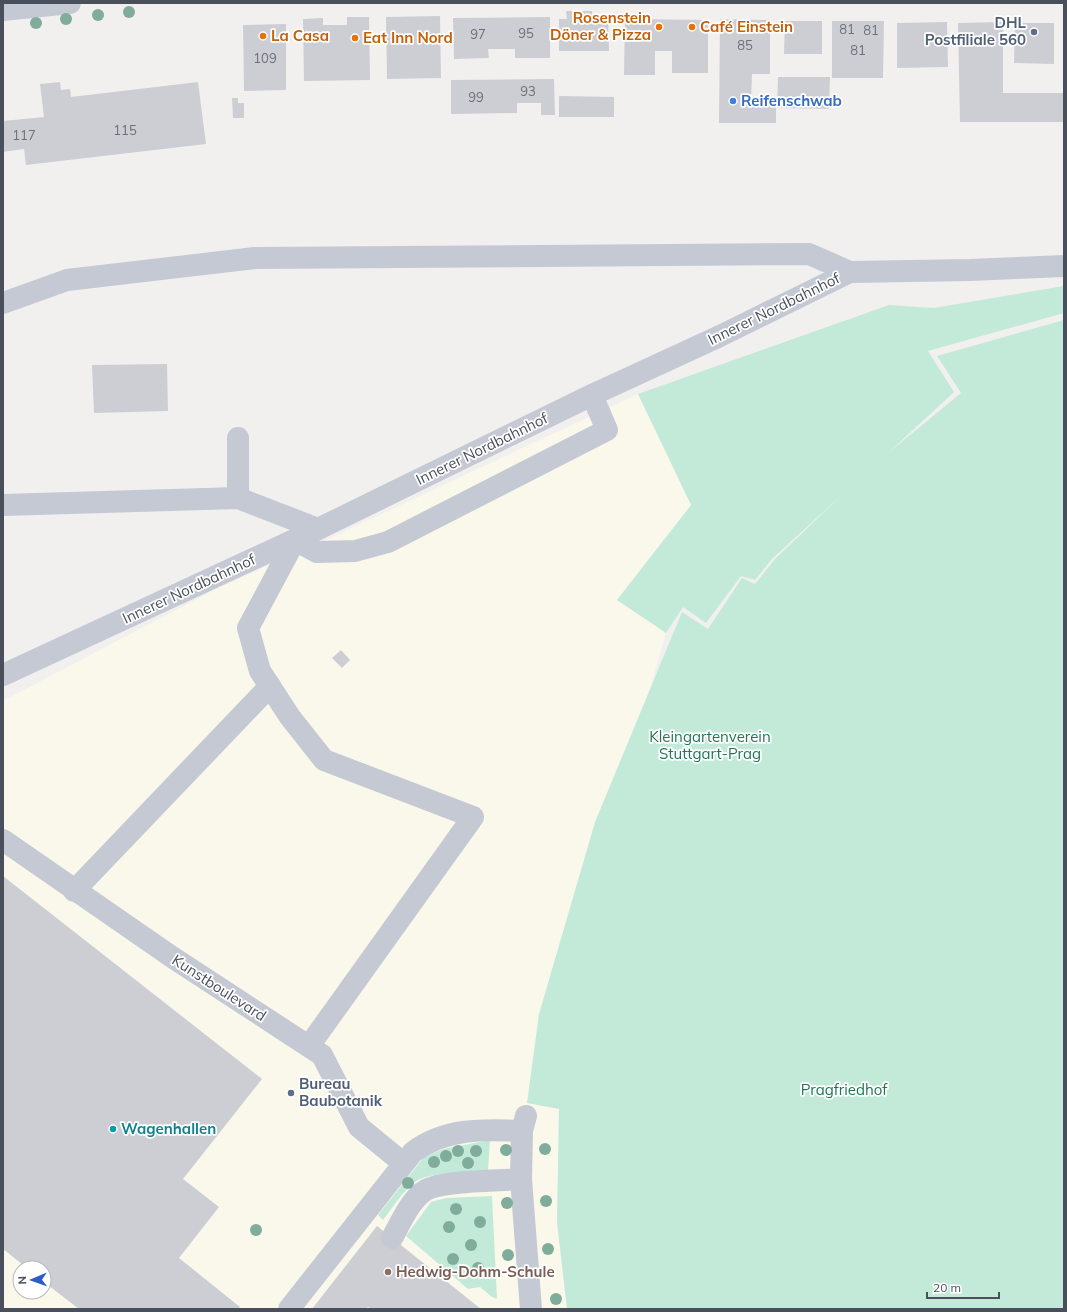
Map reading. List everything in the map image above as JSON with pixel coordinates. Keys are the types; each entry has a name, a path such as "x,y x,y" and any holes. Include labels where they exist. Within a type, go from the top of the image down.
{"street":[{"path":"3,10 70,3"},
{"path":"3,303 67,280 255,258 809,254 850,272"},
{"name":"Innerer Nordbahnhof","path":"3,675 318,529 592,395 720,336 850,272 970,270 1064,266"},
{"path":"309,1046 473,817 324,760 290,717 260,671 248,628 294,540 317,552 355,551 388,542 607,430 592,395"},
{"path":"238,438 238,498"},
{"path":"3,505 238,498 318,529"},
{"path":"74,891 270,686"},
{"name":"Kunstboulevard","path":"3,840 74,891 322,1055 359,1127 403,1163"},
{"path":"289,1309 413,1152 427,1142 447,1135 524,1124 521,1179 530,1309"},
{"path":"392,1238 410,1207 426,1190 452,1184 521,1179"}],"shaded area":[{"path":"638,394 692,505 617,600 666,633 651,685 559,1109 557,1222 567,1309 3,1309 3,701 218,588 324,541"}],"green space":[{"name":"Pragfriedhof","path":"1064,286 1064,313 928,351 954,392 888,453 961,393 937,356 1064,320 1064,1309 567,1309 557,1222 559,1109 527,1103 539,1014 595,822 682,612 708,629 742,578 755,584 775,559 844,493 772,559 755,580 741,576 706,623 683,607 666,633 617,600 691,505 638,394 889,305 934,308"},
{"path":"490,1140 488,1171 440,1174 422,1178 406,1190 383,1220 378,1215 424,1157 443,1149"},
{"path":"492,1196 497,1299 492,1297 480,1287 468,1289 406,1236 431,1202 446,1198"}],"building":[{"path":"566,11 592,11 592,17 608,17 609,51 559,51 559,19 567,19"},
{"path":"440,16 441,78 387,79 386,17"},
{"path":"347,17 369,17 370,80 304,81 303,19 323,18 323,25 347,25"},
{"path":"550,17 550,58 515,58 515,49 488,49 489,58 454,59 453,18"},
{"path":"625,19 708,20 708,73 672,73 672,51 655,51 655,75 624,75"},
{"path":"720,19 770,20 770,74 752,74 751,101 776,101 776,123 719,123"},
{"path":"785,21 822,21 822,54 784,54"},
{"path":"832,21 884,21 883,78 832,78"},
{"path":"947,22 948,67 897,68 897,23"},
{"path":"1003,22 1003,93 1064,93 1064,122 960,122 958,23"},
{"path":"1015,23 1054,23 1054,64 1014,63"},
{"path":"286,24 286,90 244,91 243,25"},
{"path":"778,77 830,77 829,109 777,108"},
{"path":"554,79 555,115 541,115 541,103 517,103 517,113 451,114 451,80"},
{"path":"60,82 61,90 70,89 71,97 198,82 206,144 26,165 24,149 3,152 3,121 44,117 40,84"},
{"path":"559,96 614,97 614,117 559,117"},
{"path":"232,98 238,98 238,103 244,103 244,118 233,118"},
{"path":"167,364 168,411 94,413 92,365"},
{"path":"341,650 350,660 342,668 332,658"},
{"name":"Wagenhallen","path":"3,876 262,1079 183,1179 219,1207 179,1258 240,1307 238,1309 79,1309 52,1288 52,1260 17,1260 3,1249"},
{"name":"Hedwig-Dohm-Schule","path":"377,1226 481,1309 371,1309 368,1307 366,1309 312,1309"}],"place":[{"name":"Rosenstein Döner & Pizza","path":"659,27"},
{"name":"Café Einstein","path":"692,27"},
{"name":"DHL Postfiliale 560","path":"1034,32"},
{"name":"La Casa","path":"263,36"},
{"name":"Eat Inn Nord","path":"355,38"},
{"name":"Reifenschwab","path":"733,101"},
{"name":"Bureau Baubotanik","path":"291,1093"},
{"name":"Wagenhallen","path":"113,1129"},
{"name":"Hedwig-Dohm-Schule","path":"388,1272"}],"park label":[{"name":"Kleingartenverein Stuttgart-Prag","path":"710,746"}]}
